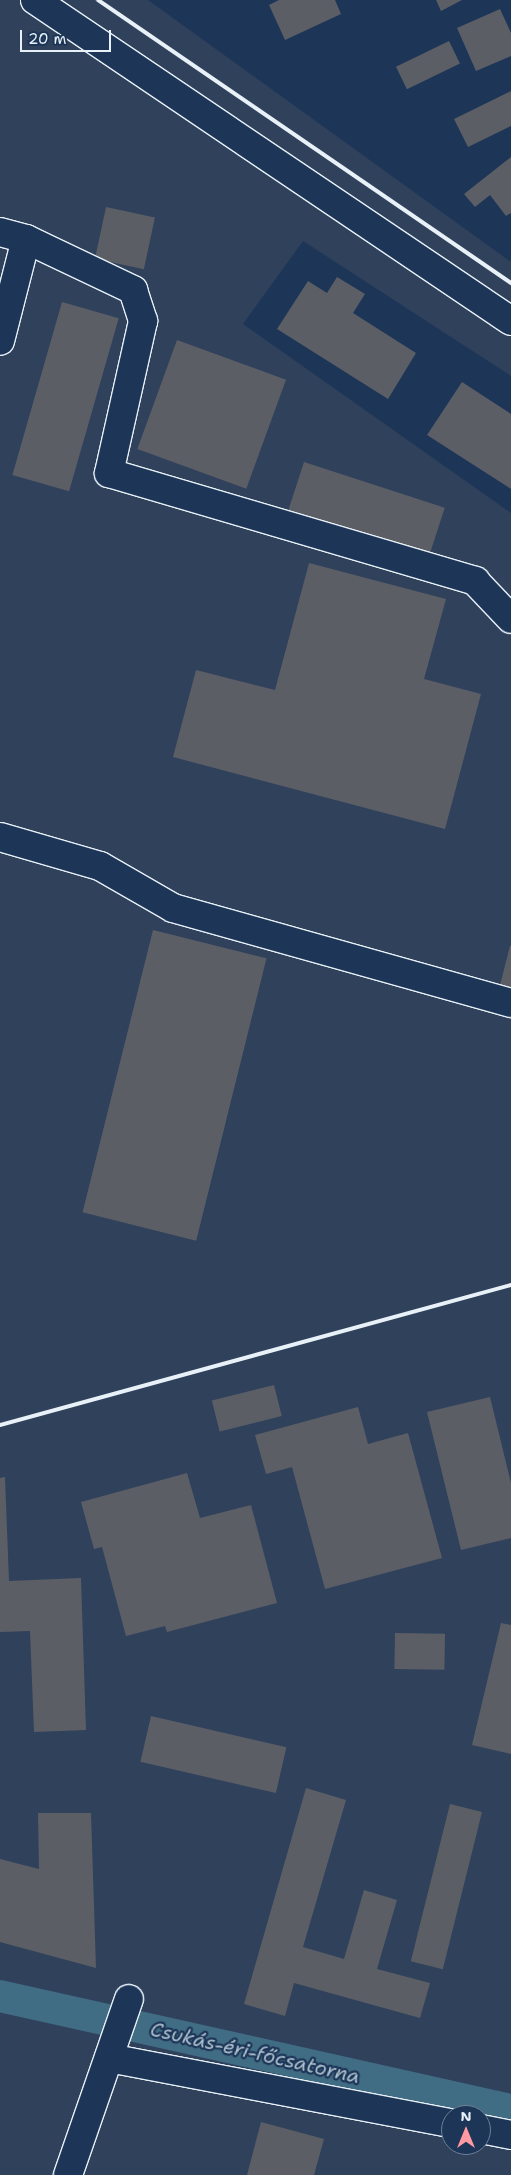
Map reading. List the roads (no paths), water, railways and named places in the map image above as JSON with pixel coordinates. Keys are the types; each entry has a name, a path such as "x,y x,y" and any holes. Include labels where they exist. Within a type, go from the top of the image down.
{"lane":[{"path":"35,0 511,321"},
{"path":"0,232 26,239 133,290 143,321 109,473 475,581 511,619"},
{"path":"0,341 26,239"},
{"path":"0,836 100,866 173,908 511,1002"},
{"path":"68,2175 129,2000"},
{"path":"113,2046 441,2121"},
{"path":"491,2131 511,2134"}],"waterway":[{"name":"Csukás-éri-főcsatorna","path":"0,1996 511,2110"}],"railway":[{"path":"98,0 511,283"},
{"path":"0,1425 511,1285"}]}
